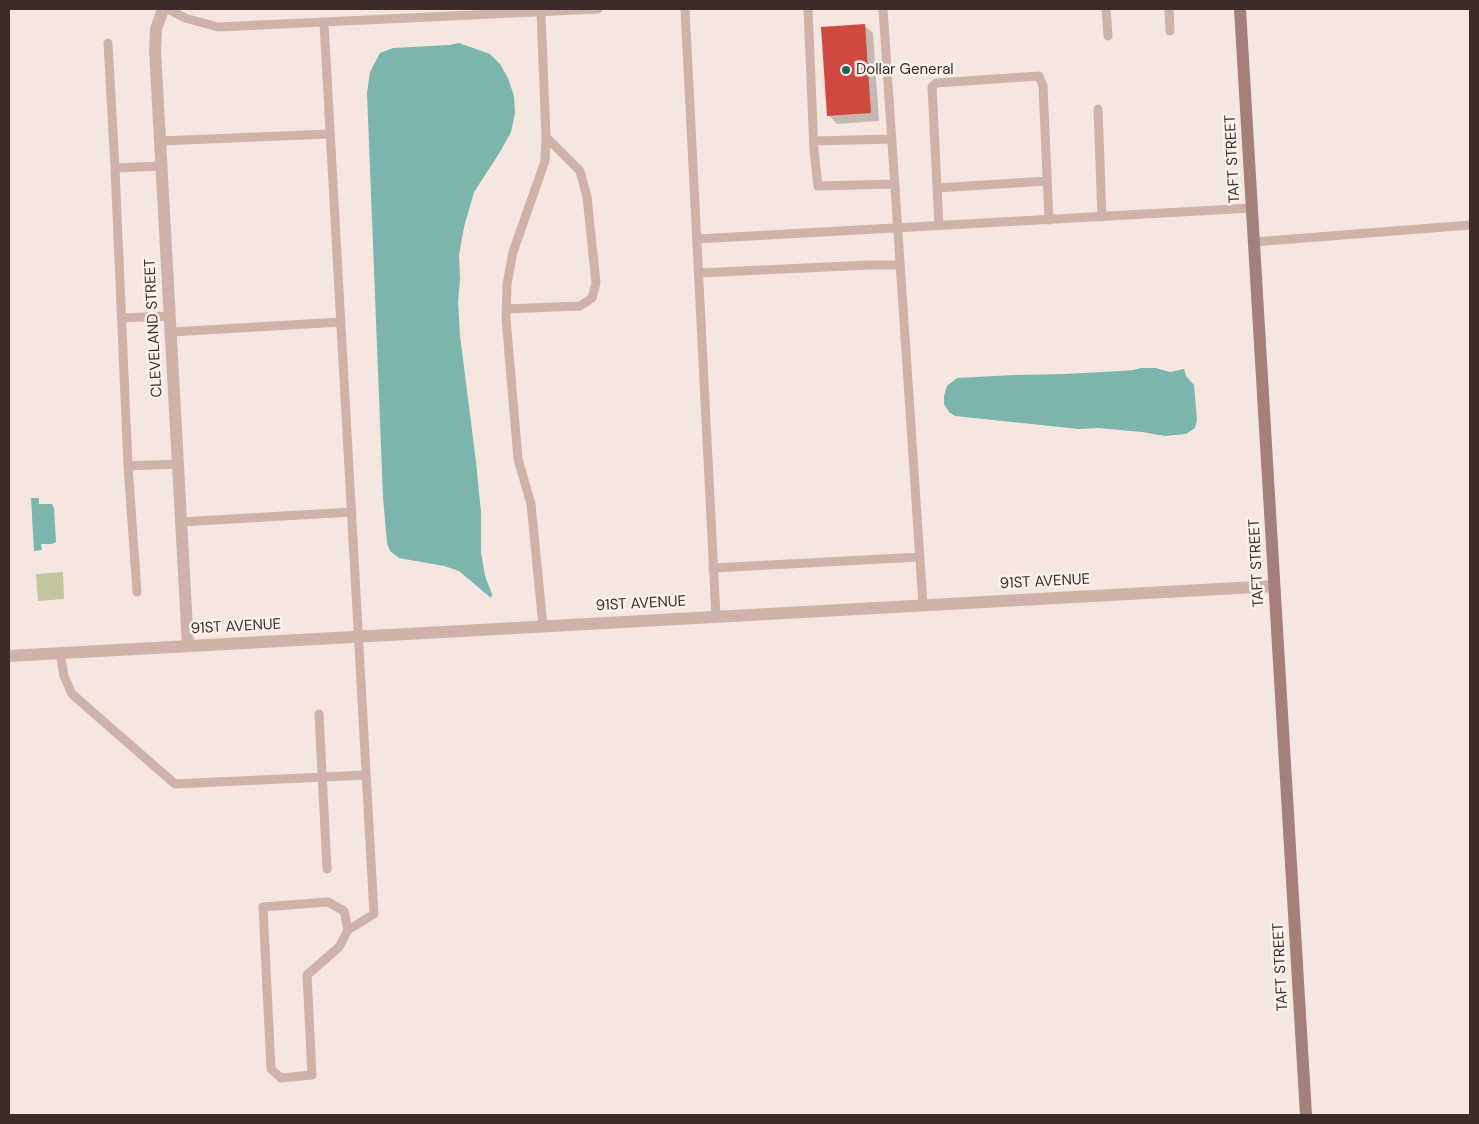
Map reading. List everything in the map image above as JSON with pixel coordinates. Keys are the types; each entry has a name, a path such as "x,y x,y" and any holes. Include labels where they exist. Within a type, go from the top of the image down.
{"main road":[{"name":"TAFT STREET","path":"1240,9 1306,1115"}],"street":[{"name":"CLEVELAND STREET","path":"163,9 156,29 155,50 188,646"},
{"name":"91ST AVENUE","path":"9,656 1274,586"}],"lane":[{"path":"168,9 185,18 218,27 598,9"},
{"path":"685,9 716,616"},
{"path":"808,9 818,186 894,184"},
{"path":"883,9 923,605"},
{"path":"1106,9 1108,36"},
{"path":"1169,9 1170,32"},
{"path":"541,12 546,137 545,161 514,252 507,284 506,309 518,459 531,504 543,626"},
{"path":"324,23 374,914 348,930 339,947 307,975 312,1076 281,1078 271,1069 263,907 328,902 344,911 348,930"},
{"path":"108,43 128,466 137,592"},
{"path":"939,226 932,87 936,83 1039,76 1043,86 1049,220"},
{"path":"1098,109 1102,217"},
{"path":"160,142 329,134"},
{"path":"506,309 580,306 592,298 596,283 586,197 580,171 546,137"},
{"path":"814,141 892,139"},
{"path":"115,168 161,166"},
{"path":"937,188 1047,181"},
{"path":"697,239 1252,208"},
{"path":"1254,242 1470,225"},
{"path":"698,274 900,265"},
{"path":"122,318 170,316"},
{"path":"170,332 341,322"},
{"path":"128,466 178,464"},
{"path":"180,522 352,512"},
{"path":"713,568 920,557"},
{"path":"60,653 64,676 72,694 175,784 366,775"},
{"path":"319,714 327,869"}],"green space":[{"path":"63,572 64,599 38,601 36,574"}],"water":[{"path":"459,43 490,54 500,64 508,78 514,96 515,113 511,132 474,192 464,227 459,255 460,280 458,301 460,336 481,512 481,552 485,576 492,594 491,598 459,571 444,566 399,558 390,551 387,543 383,497 367,93 370,72 380,53 393,48"},
{"path":"1156,368 1170,372 1184,369 1186,376 1194,385 1197,420 1195,428 1186,434 1165,436 1098,428 1079,429 955,416 949,412 944,404 947,386 957,378 1122,371"},
{"path":"31,498 39,498 39,504 52,504 54,508 56,542 41,544 42,550 34,551"}],"building":[{"name":"Dollar General","path":"865,24 871,113 827,116 821,27"}],"place":[{"name":"Dollar General","path":"846,70"}]}
